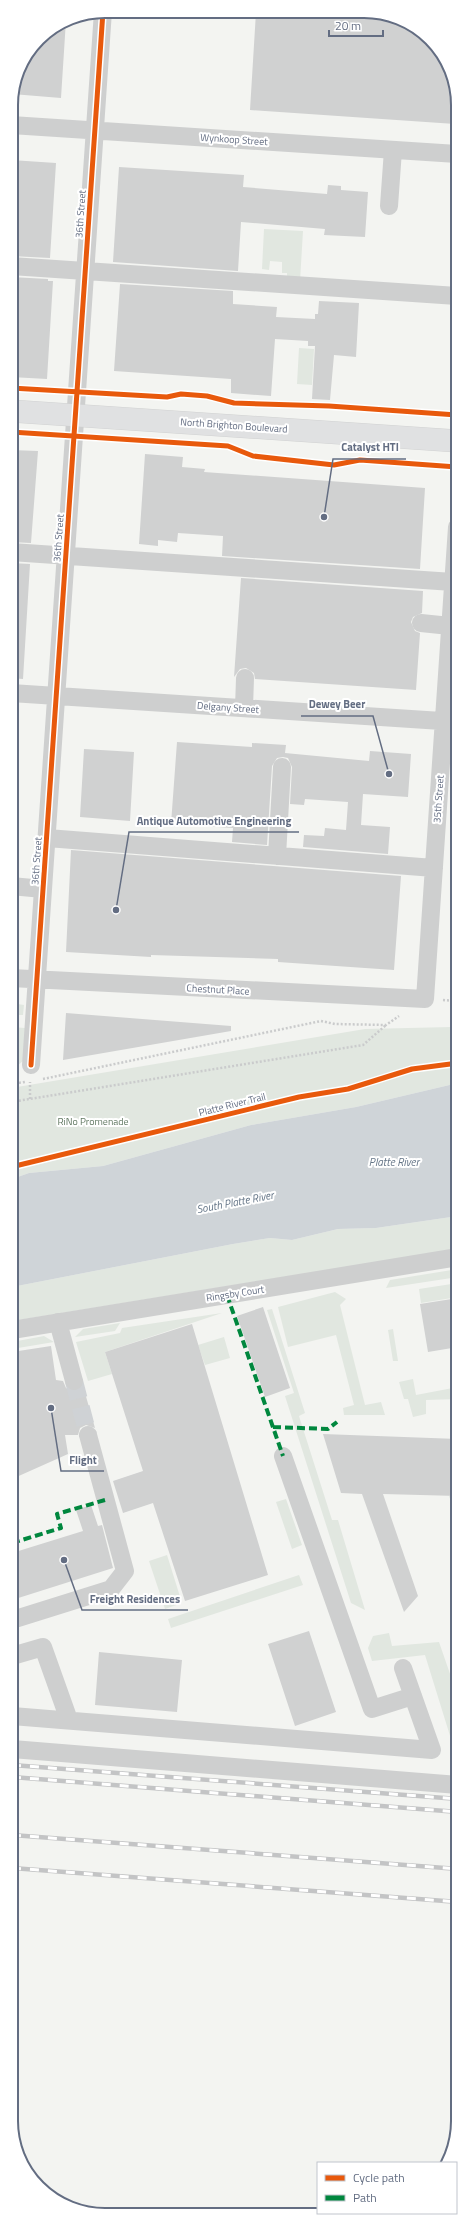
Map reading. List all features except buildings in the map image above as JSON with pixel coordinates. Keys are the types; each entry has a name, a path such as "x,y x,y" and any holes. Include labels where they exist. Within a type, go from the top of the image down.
{"main road":[{"name":"North Brighton Boulevard","path":"18,411 451,441"}],"street":[{"name":"36th Street","path":"31,1065 103,18"},
{"name":"Wynkoop Street","path":"18,125 451,154"},
{"path":"389,206 393,150"},
{"path":"18,266 451,296"},
{"path":"18,552 451,582"},
{"path":"421,623 451,629"},
{"path":"244,708 245,678"},
{"name":"Delgany Street","path":"18,693 451,722"},
{"name":"35th Street","path":"425,999 434,868 451,722"},
{"path":"278,856 282,767"},
{"path":"47,838 434,868"},
{"path":"18,887 43,889"},
{"name":"Chestnut Place","path":"18,979 425,999"},
{"name":"Ringsby Court","path":"18,1329 451,1258"},
{"path":"58,1322 74,1381"},
{"path":"18,1618 111,1589 125,1571 88,1435"},
{"path":"284,1456 372,1710 413,1696"},
{"path":"18,1654 43,1647 69,1720"},
{"path":"18,1716 432,1750 403,1668"},
{"path":"18,1749 451,1784"}],"path":[{"path":"18,1101 363,1045 386,1025 425,999"},
{"path":"18,1083 321,1021 335,1024 386,1025"}],"green space":[{"path":"264,229 303,231 300,281 287,280 287,273 282,273 282,262 270,261 269,270 262,269"},
{"path":"299,348 314,349 312,385 297,384"},
{"path":"18,1004 24,1005 23,1015 18,1015"},
{"name":"RiNo Promenade","path":"451,1027 451,1085 356,1107 251,1125 103,1166 29,1173 18,1177 18,1087 365,1029"},
{"path":"18,1028 25,1028 23,1061 18,1065"},
{"path":"451,1217 451,1250 18,1320 18,1286 270,1238 292,1240 338,1229 376,1228"},
{"path":"451,1270 451,1278 386,1288 390,1280"},
{"path":"451,1284 451,1298 421,1303 419,1289"},
{"path":"335,1292 346,1299 340,1305 365,1405 381,1402 385,1415 344,1415 343,1408 354,1405 336,1335 288,1347 278,1307"},
{"path":"272,1309 305,1413 299,1416 332,1520 338,1520 365,1610 351,1603 285,1396 294,1393 267,1310"},
{"path":"222,1313 105,1352 112,1374 88,1381 76,1342 120,1333 122,1328"},
{"path":"120,1323 115,1331 75,1337 83,1329"},
{"path":"393,1329 398,1361 393,1361 388,1330"},
{"path":"44,1336 54,1342 18,1348 18,1341"},
{"path":"224,1337 230,1358 205,1365 198,1345"},
{"path":"413,1379 416,1395 451,1388 451,1399 426,1400 426,1414 413,1417 408,1399 404,1399 399,1382"},
{"path":"286,1499 302,1545 292,1549 276,1502"},
{"path":"167,1555 182,1603 165,1609 149,1561"},
{"path":"299,1575 303,1585 171,1628 168,1619"},
{"path":"389,1633 392,1646 439,1642 451,1677 451,1739 425,1655 372,1661 368,1648 373,1636"}],"water":[{"name":"Platte River","path":"451,1085 451,1217 376,1228 338,1229 292,1240 270,1238 18,1286 18,1177 29,1173 103,1166 251,1125 356,1107"}],"tunnel":[{"path":"74,1381 88,1435"}],"railway":[{"path":"18,1765 451,1798"},
{"path":"18,1777 451,1811"},
{"path":"18,1835 451,1868"},
{"path":"18,1868 451,1901"}],"marked path":[{"path":"227,1295 283,1456"},
{"path":"273,1427 328,1429 337,1422"},
{"path":"18,1541 61,1528 57,1514 105,1500"}],"cycle path":[{"path":"31,1065 103,18"},
{"path":"18,388 167,397 181,394 207,396 234,403 329,406 451,415"},
{"path":"18,432 228,446 253,456 334,465 360,460 451,467"},
{"name":"Platte River Trail","path":"18,1165 299,1097 348,1089 412,1069 451,1064"}],"place":[{"name":"Catalyst HTI","path":"324,517"},
{"name":"Dewey Beer","path":"389,774"},
{"name":"Antique Automotive Engineering","path":"116,910"},
{"name":"Flight","path":"51,1408"},
{"name":"Freight Residences","path":"64,1560"}],"water label":[{"name":"South Platte River","path":"235,1202"}]}
